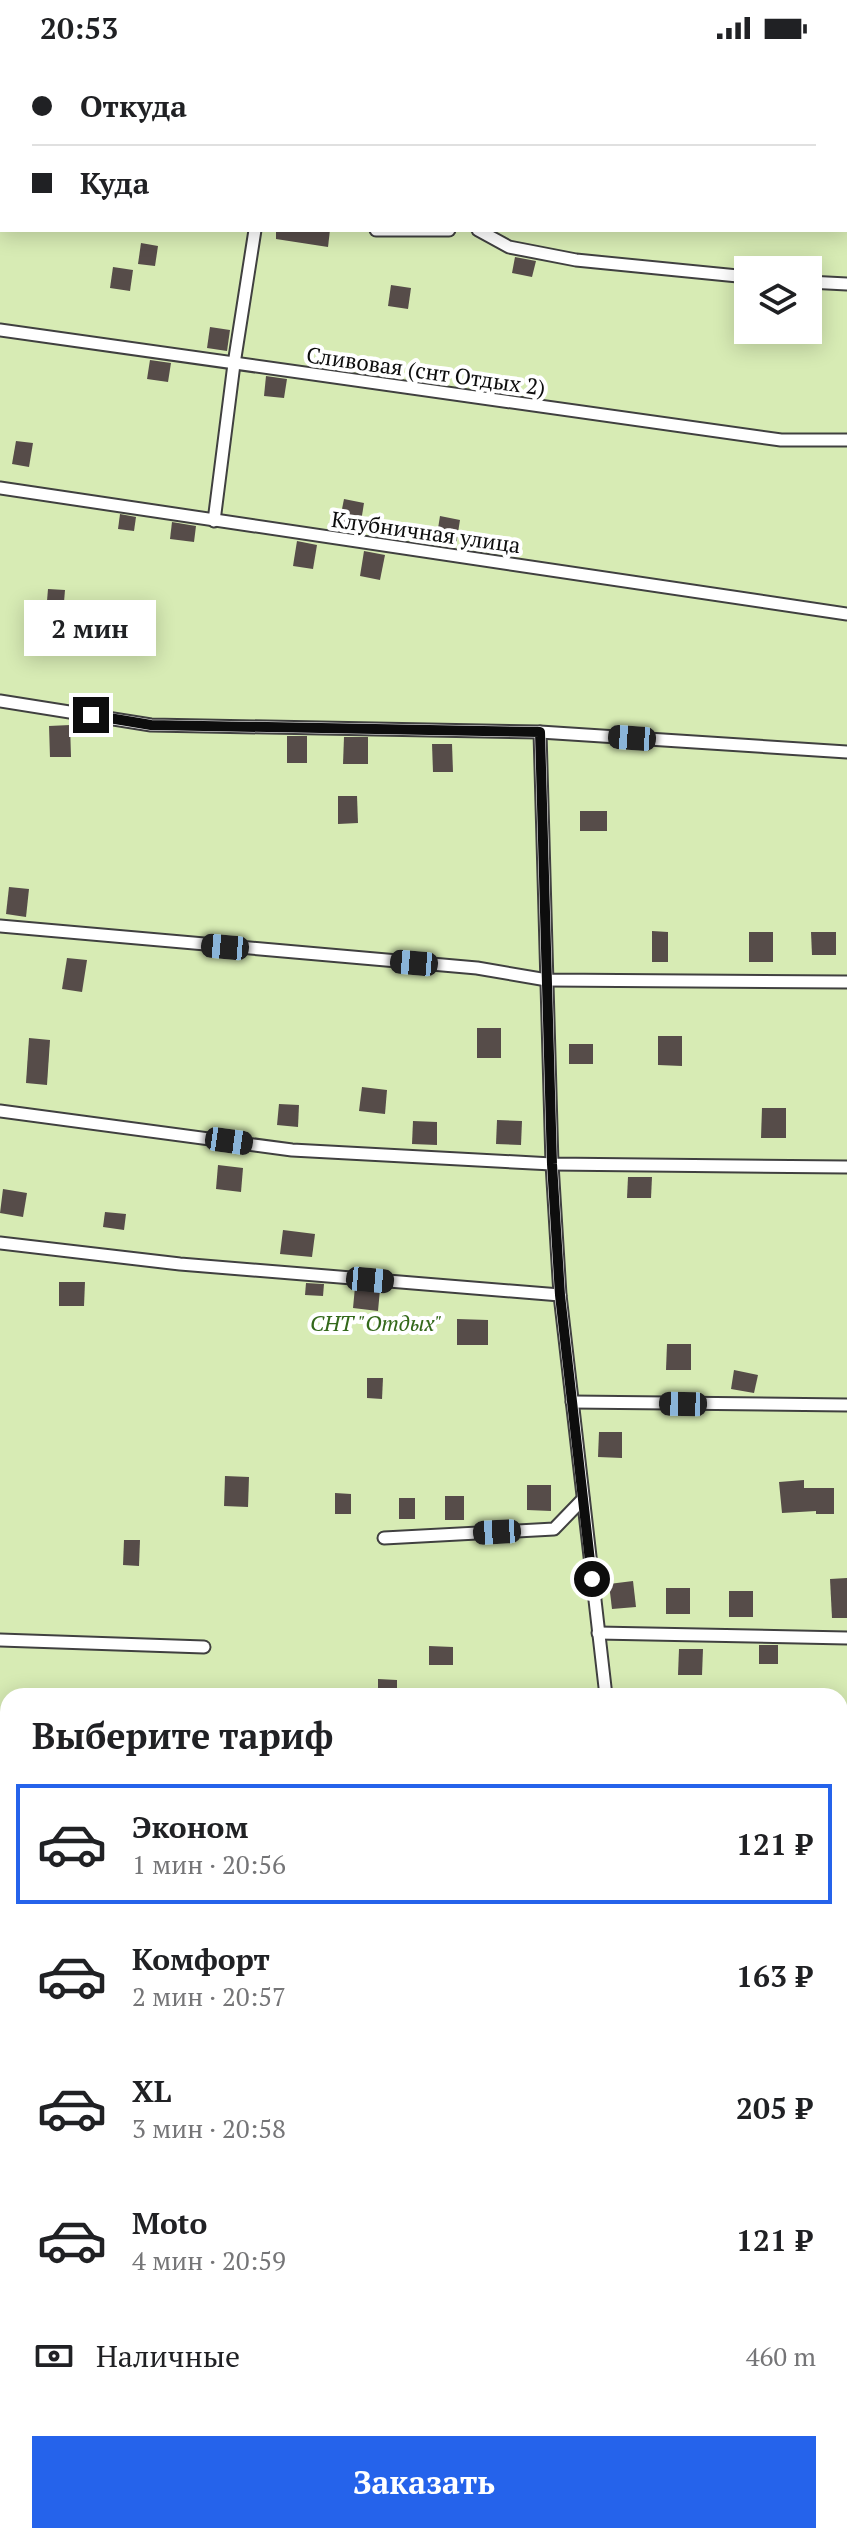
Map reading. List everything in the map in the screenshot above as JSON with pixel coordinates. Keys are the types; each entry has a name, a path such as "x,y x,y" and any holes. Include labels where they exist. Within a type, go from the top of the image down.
{"lane":[{"path":"214,521 255,232"},
{"path":"482,232 509,247 576,260 734,276"},
{"path":"822,283 847,284"},
{"name":"Сливовая (снт Отдых 2)","path":"0,330 781,440 847,440"},
{"name":"Клубничная улица","path":"0,488 847,614"},
{"path":"0,701 151,725 540,732 847,752"},
{"path":"540,732 552,1164 560,1295 605,1688"},
{"path":"0,926 477,968 547,980 847,982"},
{"path":"0,1111 292,1150 552,1164 847,1167"},
{"path":"0,1243 180,1264 560,1295"},
{"path":"572,1402 847,1405"},
{"path":"384,1538 554,1529 583,1499"},
{"path":"598,1633 847,1638"},
{"path":"0,1640 204,1647"}],"green space":[{"name":"СНТ \"Отдых\"","path":"0,232 847,232 847,1688 0,1688"}],"building":[{"path":"276,232 330,232 328,247 276,239"},
{"path":"141,243 158,246 155,266 138,264"},
{"path":"515,257 536,261 532,277 512,273"},
{"path":"113,267 133,270 130,291 110,288"},
{"path":"391,285 411,288 408,309 388,306"},
{"path":"210,327 230,330 227,351 207,348"},
{"path":"150,360 171,363 168,382 147,379"},
{"path":"266,376 287,379 284,398 264,396"},
{"path":"16,441 33,443 29,467 12,464"},
{"path":"344,499 364,503 360,528 339,524"},
{"path":"120,514 136,517 134,531 118,529"},
{"path":"440,516 460,520 456,545 436,541"},
{"path":"172,522 196,526 194,542 170,539"},
{"path":"297,541 317,545 313,569 293,566"},
{"path":"364,551 385,555 380,580 360,576"},
{"path":"48,589 65,590 63,614 46,613"},
{"path":"125,605 148,605 148,629 125,628"},
{"path":"70,725 71,757 50,757 49,726"},
{"path":"287,736 307,736 307,763 287,763"},
{"path":"344,737 368,737 368,764 343,764"},
{"path":"432,744 452,744 453,772 433,772"},
{"path":"338,796 357,796 358,823 338,824"},
{"path":"580,811 607,811 607,831 580,831"},
{"path":"9,887 29,889 26,917 6,914"},
{"path":"652,931 668,932 668,962 652,962"},
{"path":"749,932 773,932 773,962 749,962"},
{"path":"811,932 836,932 836,955 812,955"},
{"path":"67,958 87,960 82,992 62,989"},
{"path":"477,1028 501,1028 501,1058 477,1058"},
{"path":"658,1036 682,1036 682,1066 658,1065"},
{"path":"29,1038 50,1040 47,1085 26,1083"},
{"path":"569,1044 593,1044 593,1064 569,1064"},
{"path":"362,1087 387,1090 385,1114 359,1111"},
{"path":"279,1104 299,1105 298,1127 277,1125"},
{"path":"762,1108 786,1108 786,1138 761,1138"},
{"path":"497,1120 522,1121 521,1145 496,1144"},
{"path":"413,1121 437,1122 437,1145 412,1144"},
{"path":"218,1165 243,1168 241,1192 216,1189"},
{"path":"628,1177 652,1177 651,1198 627,1198"},
{"path":"3,1189 27,1193 23,1217 0,1213"},
{"path":"105,1212 126,1214 124,1230 103,1227"},
{"path":"283,1230 315,1234 312,1257 280,1254"},
{"path":"59,1282 85,1282 84,1306 59,1306"},
{"path":"306,1283 324,1284 323,1296 305,1295"},
{"path":"355,1287 380,1289 378,1311 353,1308"},
{"path":"457,1319 488,1320 488,1345 457,1345"},
{"path":"667,1344 691,1344 691,1370 666,1370"},
{"path":"734,1370 758,1375 754,1393 731,1389"},
{"path":"367,1378 383,1378 382,1399 367,1398"},
{"path":"599,1432 622,1432 622,1458 598,1457"},
{"path":"225,1476 249,1477 248,1507 224,1506"},
{"path":"804,1480 804,1488 834,1488 834,1514 816,1514 816,1511 782,1513 779,1482"},
{"path":"527,1485 551,1485 551,1511 527,1510"},
{"path":"335,1493 351,1494 351,1514 335,1514"},
{"path":"445,1496 464,1496 464,1520 445,1520"},
{"path":"399,1498 415,1498 415,1519 399,1519"},
{"path":"124,1540 140,1540 139,1566 123,1565"},
{"path":"847,1578 847,1618 832,1618 830,1579"},
{"path":"633,1581 636,1607 612,1609 609,1584"},
{"path":"666,1588 690,1588 690,1614 666,1614"},
{"path":"729,1591 753,1591 753,1617 729,1617"},
{"path":"759,1645 778,1645 778,1664 759,1664"},
{"path":"429,1646 453,1647 453,1665 429,1665"},
{"path":"679,1649 703,1649 702,1675 678,1675"},
{"path":"378,1679 397,1680 397,1688 378,1688"}],"route":[{"path":"91,715 151,725 540,732 552,1164 560,1295 592,1579"}]}
